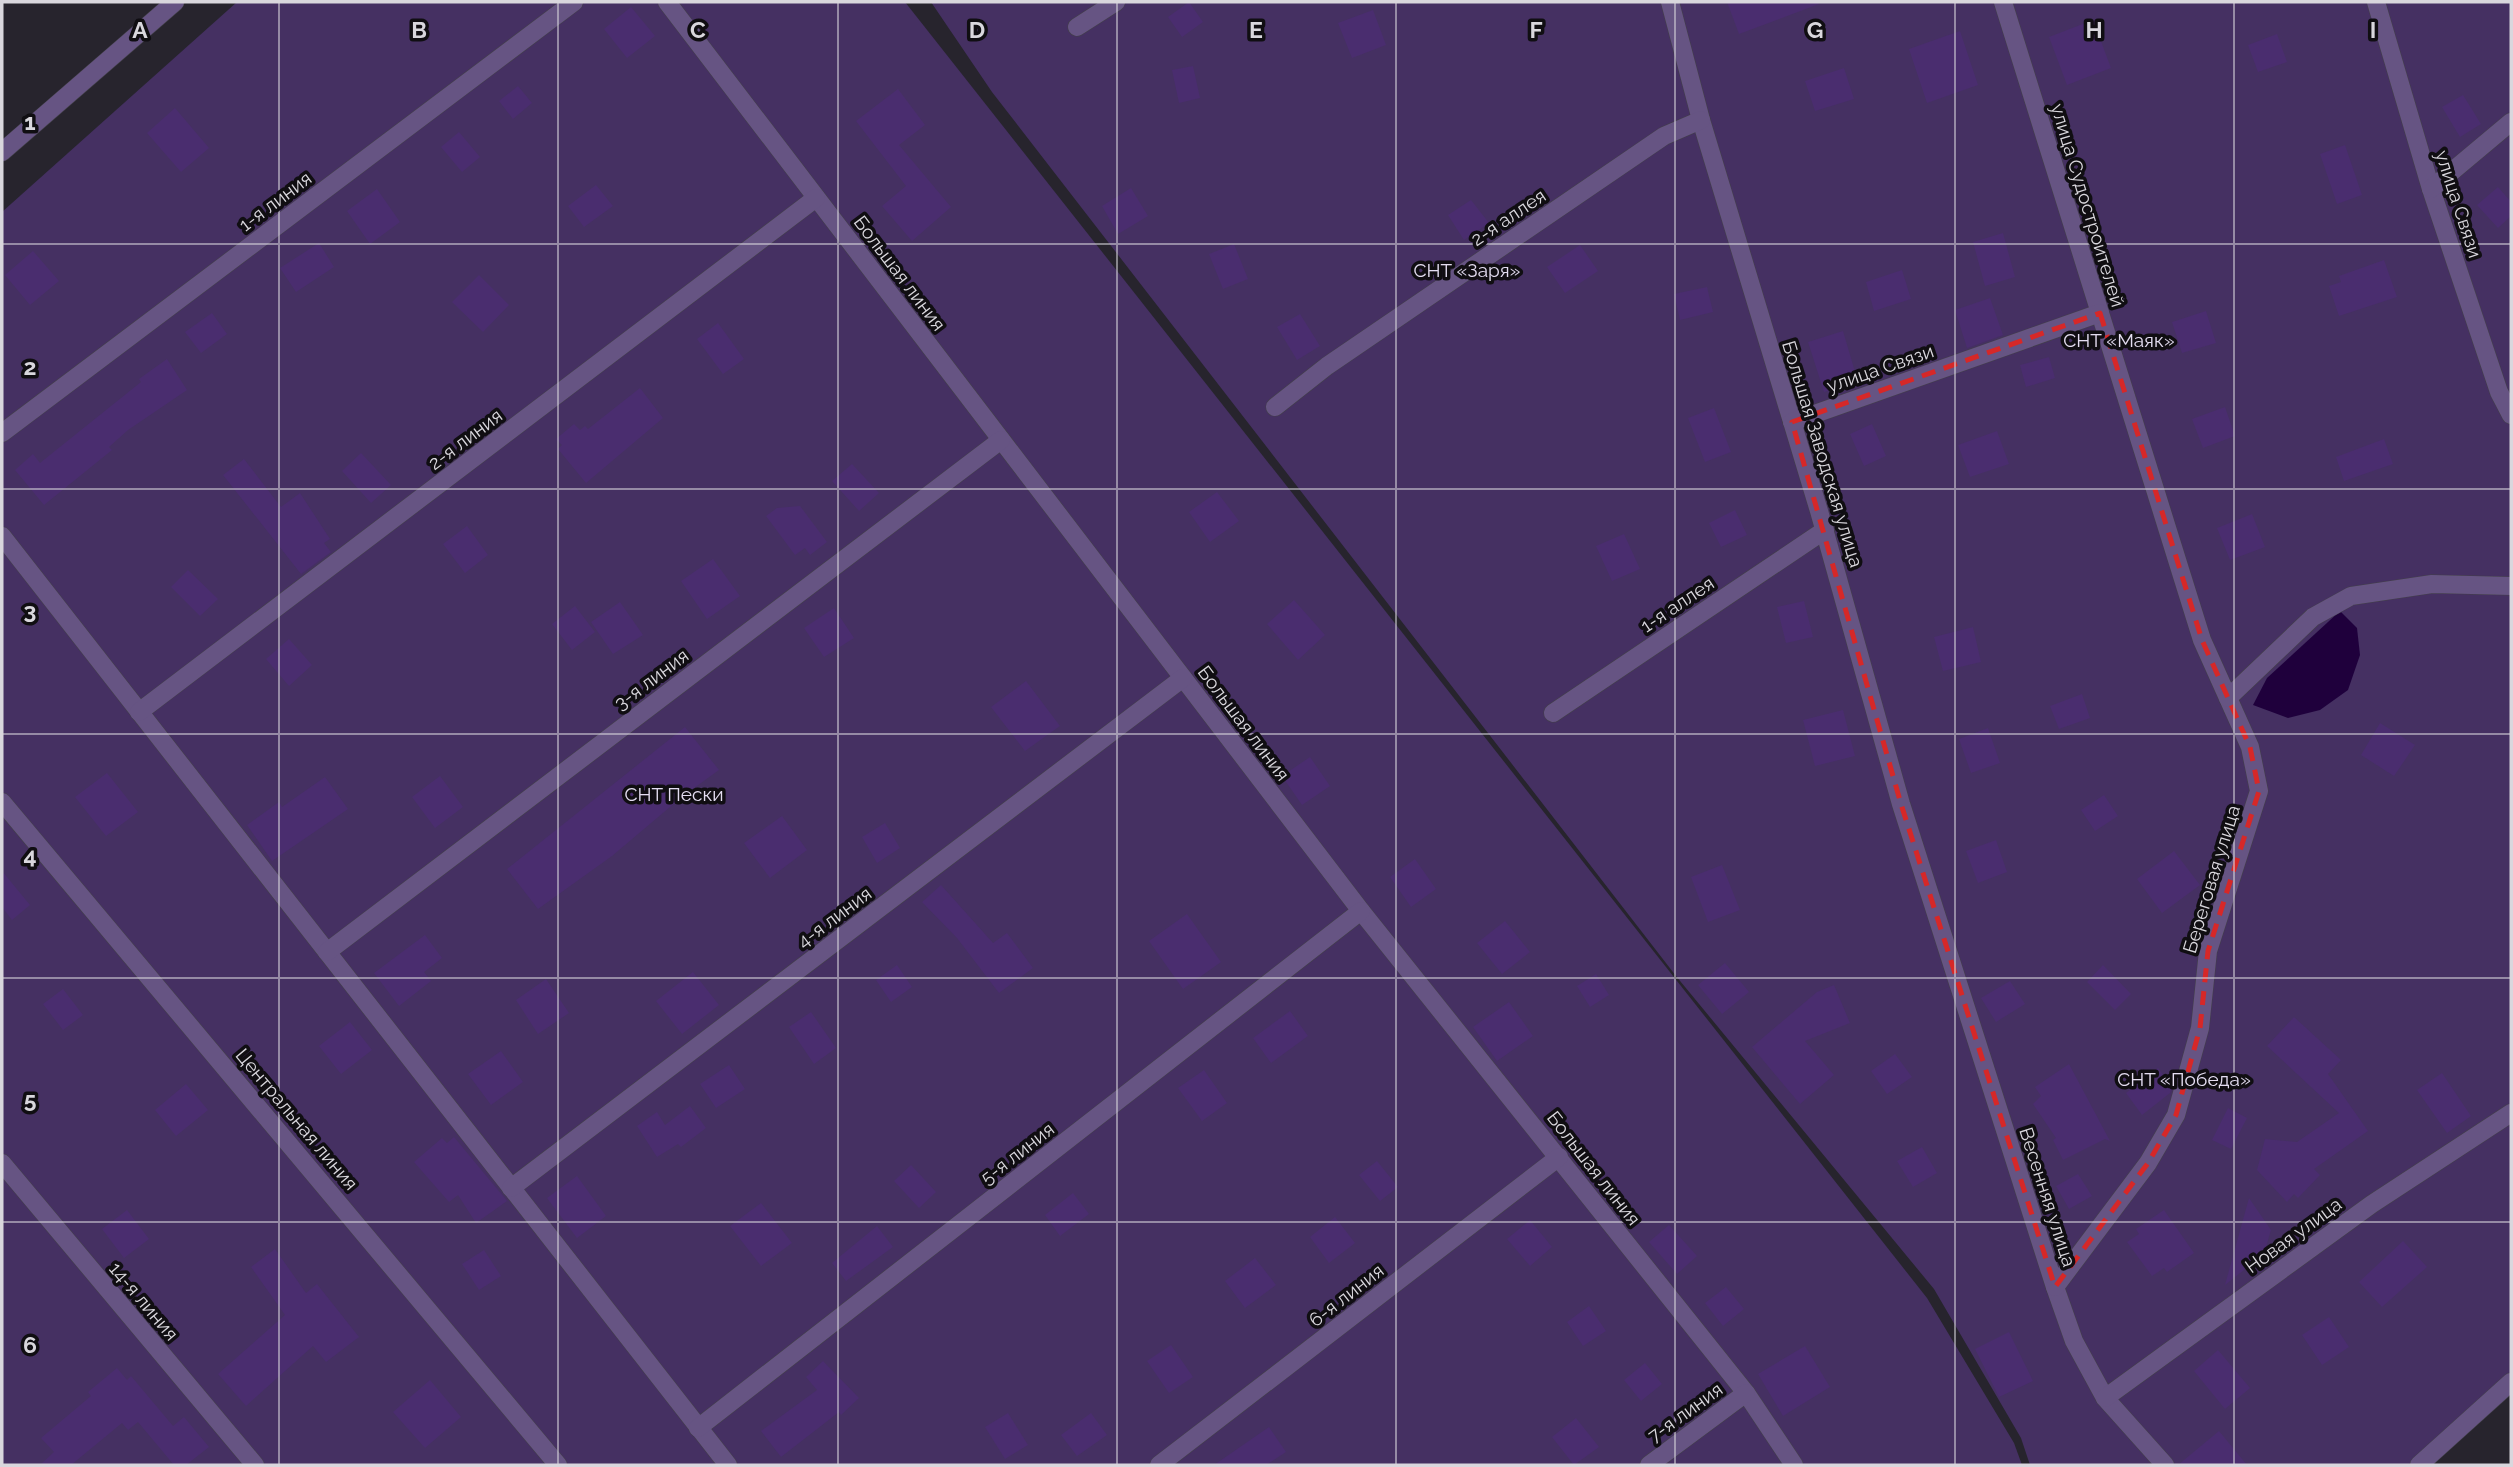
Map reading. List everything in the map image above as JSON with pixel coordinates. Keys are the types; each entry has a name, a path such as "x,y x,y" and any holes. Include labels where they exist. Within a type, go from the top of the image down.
{"street":[{"path":"2,152 175,2"},
{"name":"1-я линия","path":"2,433 575,2"},
{"name":"Большая линия","path":"667,2 1361,911 1746,1393 1794,1465"},
{"path":"1077,27 1116,2"},
{"name":"Большая Заводская улица","path":"1670,2 1701,120 1825,530 1901,804 1937,918"},
{"name":"улица Судостроителей","path":"2003,2 2202,640 2228,698"},
{"name":"улица Связи","path":"2376,2 2431,189 2499,392 2511,415"},
{"name":"2-я аллея","path":"1275,407 1327,366 1664,136 1701,120"},
{"path":"2431,189 2511,122"},
{"name":"2-я линия","path":"139,712 816,198"},
{"name":"улица Связи","path":"1792,422 2100,313"},
{"name":"3-я линия","path":"327,952 1001,440"},
{"name":"1-я аллея","path":"1553,713 1825,530"},
{"path":"2,536 727,1465"},
{"path":"2228,698 2313,617 2351,596 2432,584 2511,586"},
{"name":"4-я линия","path":"511,1188 1183,678"},
{"name":"Береговая улица","path":"2055,1287 2148,1163 2176,1115 2200,1028 2207,951 2259,791 2249,747 2228,698"},
{"name":"Центральная линия","path":"2,802 558,1465"},
{"name":"5-я линия","path":"698,1428 1361,911"},
{"name":"Весенняя улица","path":"1937,918 2074,1341 2105,1398 2165,1465"},
{"name":"Новая улица","path":"2105,1398 2372,1204 2511,1113"},
{"name":"6-я линия","path":"1159,1465 1559,1157"},
{"name":"14-я линия","path":"2,1163 255,1465"},
{"path":"2419,1465 2511,1382"},
{"name":"7-я линия","path":"1649,1465 1746,1393"}],"highlighted area":[{"path":"2100,313 2202,640 2250,747 2259,791 2208,951 2200,1028 2176,1115 2148,1163 2055,1287 1901,804 1792,422"}],"green space":[{"name":"СНТ Пески","path":"237,2 905,2 1927,1298 2014,1443 2022,1465 2,1465 2,212"},
{"path":"931,2 2511,2 2511,1382 2419,1465 2030,1465 2021,1438 1934,1289 1676,976 992,92"}],"shaded area":[{"path":"2340,611 2357,628 2360,655 2348,690 2320,710 2288,718 2253,705 2267,678"}],"building":[{"path":"1189,2 1203,22 1182,37 1168,17"},
{"path":"1727,2 1818,2 1819,4 1739,34"},
{"path":"631,7 655,36 627,58 604,29"},
{"path":"1373,10 1386,45 1352,58 1338,23"},
{"path":"2093,20 2111,68 2067,85 2049,37"},
{"path":"1960,31 1978,85 1927,103 1909,49"},
{"path":"2277,34 2287,62 2258,72 2248,45"},
{"path":"1193,66 1200,98 1179,103 1172,70"},
{"path":"1844,68 1854,99 1815,111 1805,81"},
{"path":"518,86 532,103 513,119 499,101"},
{"path":"898,89 925,125 899,145 951,207 912,241 882,206 906,186 856,121"},
{"path":"2463,95 2481,124 2460,137 2442,107"},
{"path":"175,108 209,148 181,172 147,133"},
{"path":"459,132 480,157 462,172 441,147"},
{"path":"2345,145 2362,195 2337,204 2320,154"},
{"path":"596,185 613,206 584,227 568,206"},
{"path":"2498,187 2511,202 2511,216 2498,228 2477,205"},
{"path":"1131,188 1148,216 1118,234 1102,206"},
{"path":"377,189 400,222 370,244 347,211"},
{"path":"1471,200 1489,223 1464,240 1448,215"},
{"path":"2003,233 2015,277 1985,286 1973,242"},
{"path":"319,243 334,267 296,292 280,268"},
{"path":"1234,244 1248,279 1223,289 1209,254"},
{"path":"1580,245 1598,271 1565,293 1547,267"},
{"path":"33,251 59,281 30,305 5,275"},
{"path":"2384,260 2397,297 2339,316 2329,286 2341,282 2339,276"},
{"path":"1902,270 1911,299 1874,311 1866,282"},
{"path":"479,275 509,305 483,332 452,302"},
{"path":"1707,287 1713,312 1680,320 1674,294"},
{"path":"1990,298 2003,335 1967,348 1955,310"},
{"path":"2206,311 2216,343 2182,353 2172,322"},
{"path":"212,313 227,334 201,353 185,332"},
{"path":"1300,314 1320,346 1297,360 1277,327"},
{"path":"718,323 744,359 723,374 697,339"},
{"path":"1843,331 1858,382 1824,392 1808,342"},
{"path":"2049,357 2055,378 2026,387 2020,365"},
{"path":"167,359 187,390 128,430 109,447 112,450 44,505 15,470 33,454 40,463 141,382 139,379"},
{"path":"640,388 663,418 586,483 558,449 562,445 556,439 574,424 580,430 585,426 588,429"},
{"path":"2225,407 2235,436 2203,448 2192,419"},
{"path":"1714,408 1731,452 1705,462 1688,418"},
{"path":"1872,424 1886,456 1864,466 1850,434"},
{"path":"1997,431 2009,464 1970,477 1958,445"},
{"path":"2384,439 2393,464 2344,481 2336,457"},
{"path":"361,453 391,485 371,503 342,471"},
{"path":"244,459 281,507 300,493 330,539 324,543 331,552 301,574 223,475"},
{"path":"852,464 879,493 859,511 832,481"},
{"path":"1217,492 1239,521 1210,542 1189,512"},
{"path":"800,506 827,542 810,555 805,548 795,555 766,516 777,508"},
{"path":"1735,510 1747,535 1721,547 1709,523"},
{"path":"2252,514 2265,547 2230,560 2217,528"},
{"path":"467,526 488,555 465,573 443,544"},
{"path":"1624,534 1640,569 1612,581 1596,546"},
{"path":"713,559 740,596 707,619 681,581"},
{"path":"188,570 218,599 200,616 171,587"},
{"path":"1294,600 1325,635 1298,660 1267,624"},
{"path":"1804,601 1813,637 1786,643 1777,607"},
{"path":"620,602 643,635 613,654 591,622"},
{"path":"575,606 595,632 572,650 552,624"},
{"path":"834,608 854,638 824,657 804,628"},
{"path":"1973,627 1981,662 1943,671 1934,637"},
{"path":"289,639 312,665 289,686 266,659"},
{"path":"1026,681 1060,726 1025,751 991,707"},
{"path":"2082,694 2090,718 2059,729 2050,706"},
{"path":"1843,710 1855,756 1815,766 1803,720"},
{"path":"2380,723 2415,745 2394,776 2361,755"},
{"path":"685,727 719,770 683,796 612,856 538,909 507,869"},
{"path":"1988,728 2000,763 1971,773 1959,739"},
{"path":"1310,757 1330,786 1302,805 1282,776"},
{"path":"107,773 138,812 106,836 75,797"},
{"path":"440,776 463,807 435,828 412,797"},
{"path":"325,777 348,809 272,861 247,825 279,802 282,807"},
{"path":"2104,795 2118,816 2095,831 2081,810"},
{"path":"782,816 807,850 770,878 744,843"},
{"path":"885,823 900,848 877,863 862,837"},
{"path":"1996,840 2007,872 1978,883 1966,851"},
{"path":"2174,851 2200,885 2162,913 2137,879"},
{"path":"1415,859 1436,889 1411,907 1390,877"},
{"path":"1722,865 1740,910 1708,922 1691,877"},
{"path":"2,871 30,905 12,920 2,907"},
{"path":"941,885 993,943 1007,933 1033,968 999,993 957,938 922,902"},
{"path":"1187,914 1221,962 1183,989 1149,941"},
{"path":"1505,921 1530,952 1502,974 1477,943"},
{"path":"425,935 442,958 424,972 431,981 399,1006 374,973"},
{"path":"1725,963 1749,992 1722,1014 1698,985"},
{"path":"897,965 912,987 891,1002 876,980"},
{"path":"2103,965 2131,994 2115,1010 2087,982"},
{"path":"693,972 719,1005 682,1034 656,1001"},
{"path":"1596,974 1609,995 1590,1007 1577,986"},
{"path":"546,979 569,1013 538,1034 516,1000"},
{"path":"2010,981 2025,1004 1996,1022 1981,998"},
{"path":"1834,985 1850,1023 1805,1041 1834,1075 1800,1104 1752,1047 1817,992"},
{"path":"63,989 83,1015 63,1030 43,1004"},
{"path":"1509,1002 1533,1036 1497,1061 1473,1027"},
{"path":"1290,1011 1308,1036 1271,1063 1253,1038"},
{"path":"811,1012 836,1048 814,1064 789,1027"},
{"path":"2294,1017 2341,1060 2328,1074 2368,1131 2314,1169 2320,1175 2298,1198 2294,1194 2287,1202 2257,1170 2265,1139 2297,1142 2339,1113 2267,1046"},
{"path":"350,1022 372,1050 341,1074 319,1046"},
{"path":"501,1051 523,1082 491,1105 468,1074"},
{"path":"1895,1054 1912,1077 1887,1094 1871,1071"},
{"path":"2069,1064 2110,1141 2105,1139 2063,1160 2053,1140 2056,1138 2033,1104 2041,1096 2035,1087"},
{"path":"729,1065 745,1089 716,1108 700,1084"},
{"path":"2158,1068 2172,1087 2170,1093 2142,1115 2126,1093"},
{"path":"1204,1070 1227,1103 1202,1121 1178,1088"},
{"path":"2442,1073 2471,1116 2447,1133 2417,1090"},
{"path":"186,1084 208,1110 176,1136 155,1110"},
{"path":"690,1106 706,1128 681,1147 678,1144 657,1157 637,1126 657,1112 665,1125"},
{"path":"2228,1108 2247,1118 2231,1149 2212,1140"},
{"path":"454,1137 507,1201 476,1223 458,1195 449,1202 414,1162 442,1138 447,1143"},
{"path":"1922,1147 1937,1173 1913,1187 1897,1161"},
{"path":"1377,1161 1398,1187 1380,1201 1359,1175"},
{"path":"911,1165 936,1192 919,1208 894,1181"},
{"path":"2078,1174 2092,1196 2069,1209 2056,1186"},
{"path":"577,1176 606,1216 577,1238 547,1198"},
{"path":"1073,1193 1089,1214 1060,1236 1045,1215"},
{"path":"2249,1198 2271,1230 2264,1254 2225,1285"},
{"path":"761,1203 792,1243 761,1266 730,1226"},
{"path":"127,1210 149,1239 124,1258 102,1229"},
{"path":"2164,1210 2194,1253 2167,1272 2164,1268 2152,1276 2127,1242 2139,1234 2136,1229"},
{"path":"1335,1217 1355,1243 1329,1263 1310,1237"},
{"path":"1530,1220 1552,1247 1530,1266 1507,1239"},
{"path":"1669,1225 1697,1256 1677,1274 1649,1242"},
{"path":"877,1226 893,1247 846,1281 832,1263"},
{"path":"2403,1241 2427,1267 2382,1307 2359,1282"},
{"path":"275,1249 306,1293 317,1284 359,1337 326,1362 313,1346 246,1406 218,1374 285,1315 251,1267"},
{"path":"484,1250 501,1276 479,1290 462,1264"},
{"path":"1255,1258 1276,1285 1245,1308 1225,1281"},
{"path":"1726,1287 1744,1309 1723,1326 1705,1303"},
{"path":"1589,1306 1606,1331 1583,1346 1567,1322"},
{"path":"2329,1317 2349,1347 2322,1365 2302,1335"},
{"path":"2009,1332 2033,1381 1999,1397 1975,1349"},
{"path":"1171,1345 1193,1377 1169,1393 1147,1361"},
{"path":"1805,1346 1830,1387 1783,1416 1758,1374"},
{"path":"2218,1350 2250,1388 2225,1409 2194,1371"},
{"path":"823,1361 859,1398 841,1415 839,1412 781,1457 761,1431 817,1390 806,1377"},
{"path":"1645,1363 1662,1384 1641,1401 1624,1380"},
{"path":"117,1368 127,1380 131,1376 173,1426 184,1417 209,1447 186,1465 174,1465 138,1422 128,1430 122,1423 71,1465 40,1465 54,1452 41,1438 91,1396 88,1392"},
{"path":"430,1380 461,1417 425,1448 393,1412"},
{"path":"1008,1413 1028,1445 1005,1459 985,1427"},
{"path":"1091,1413 1107,1435 1077,1456 1061,1435"},
{"path":"1576,1418 1599,1447 1574,1465 1552,1437"},
{"path":"1269,1427 1286,1452 1266,1465 1214,1465"},
{"path":"2219,1431 2247,1465 2178,1465"}],"park label":[{"name":"СНТ «Заря»","path":"1467,270"},
{"name":"СНТ «Маяк»","path":"2119,340"},
{"name":"СНТ «Победа»","path":"2184,1079"}]}
